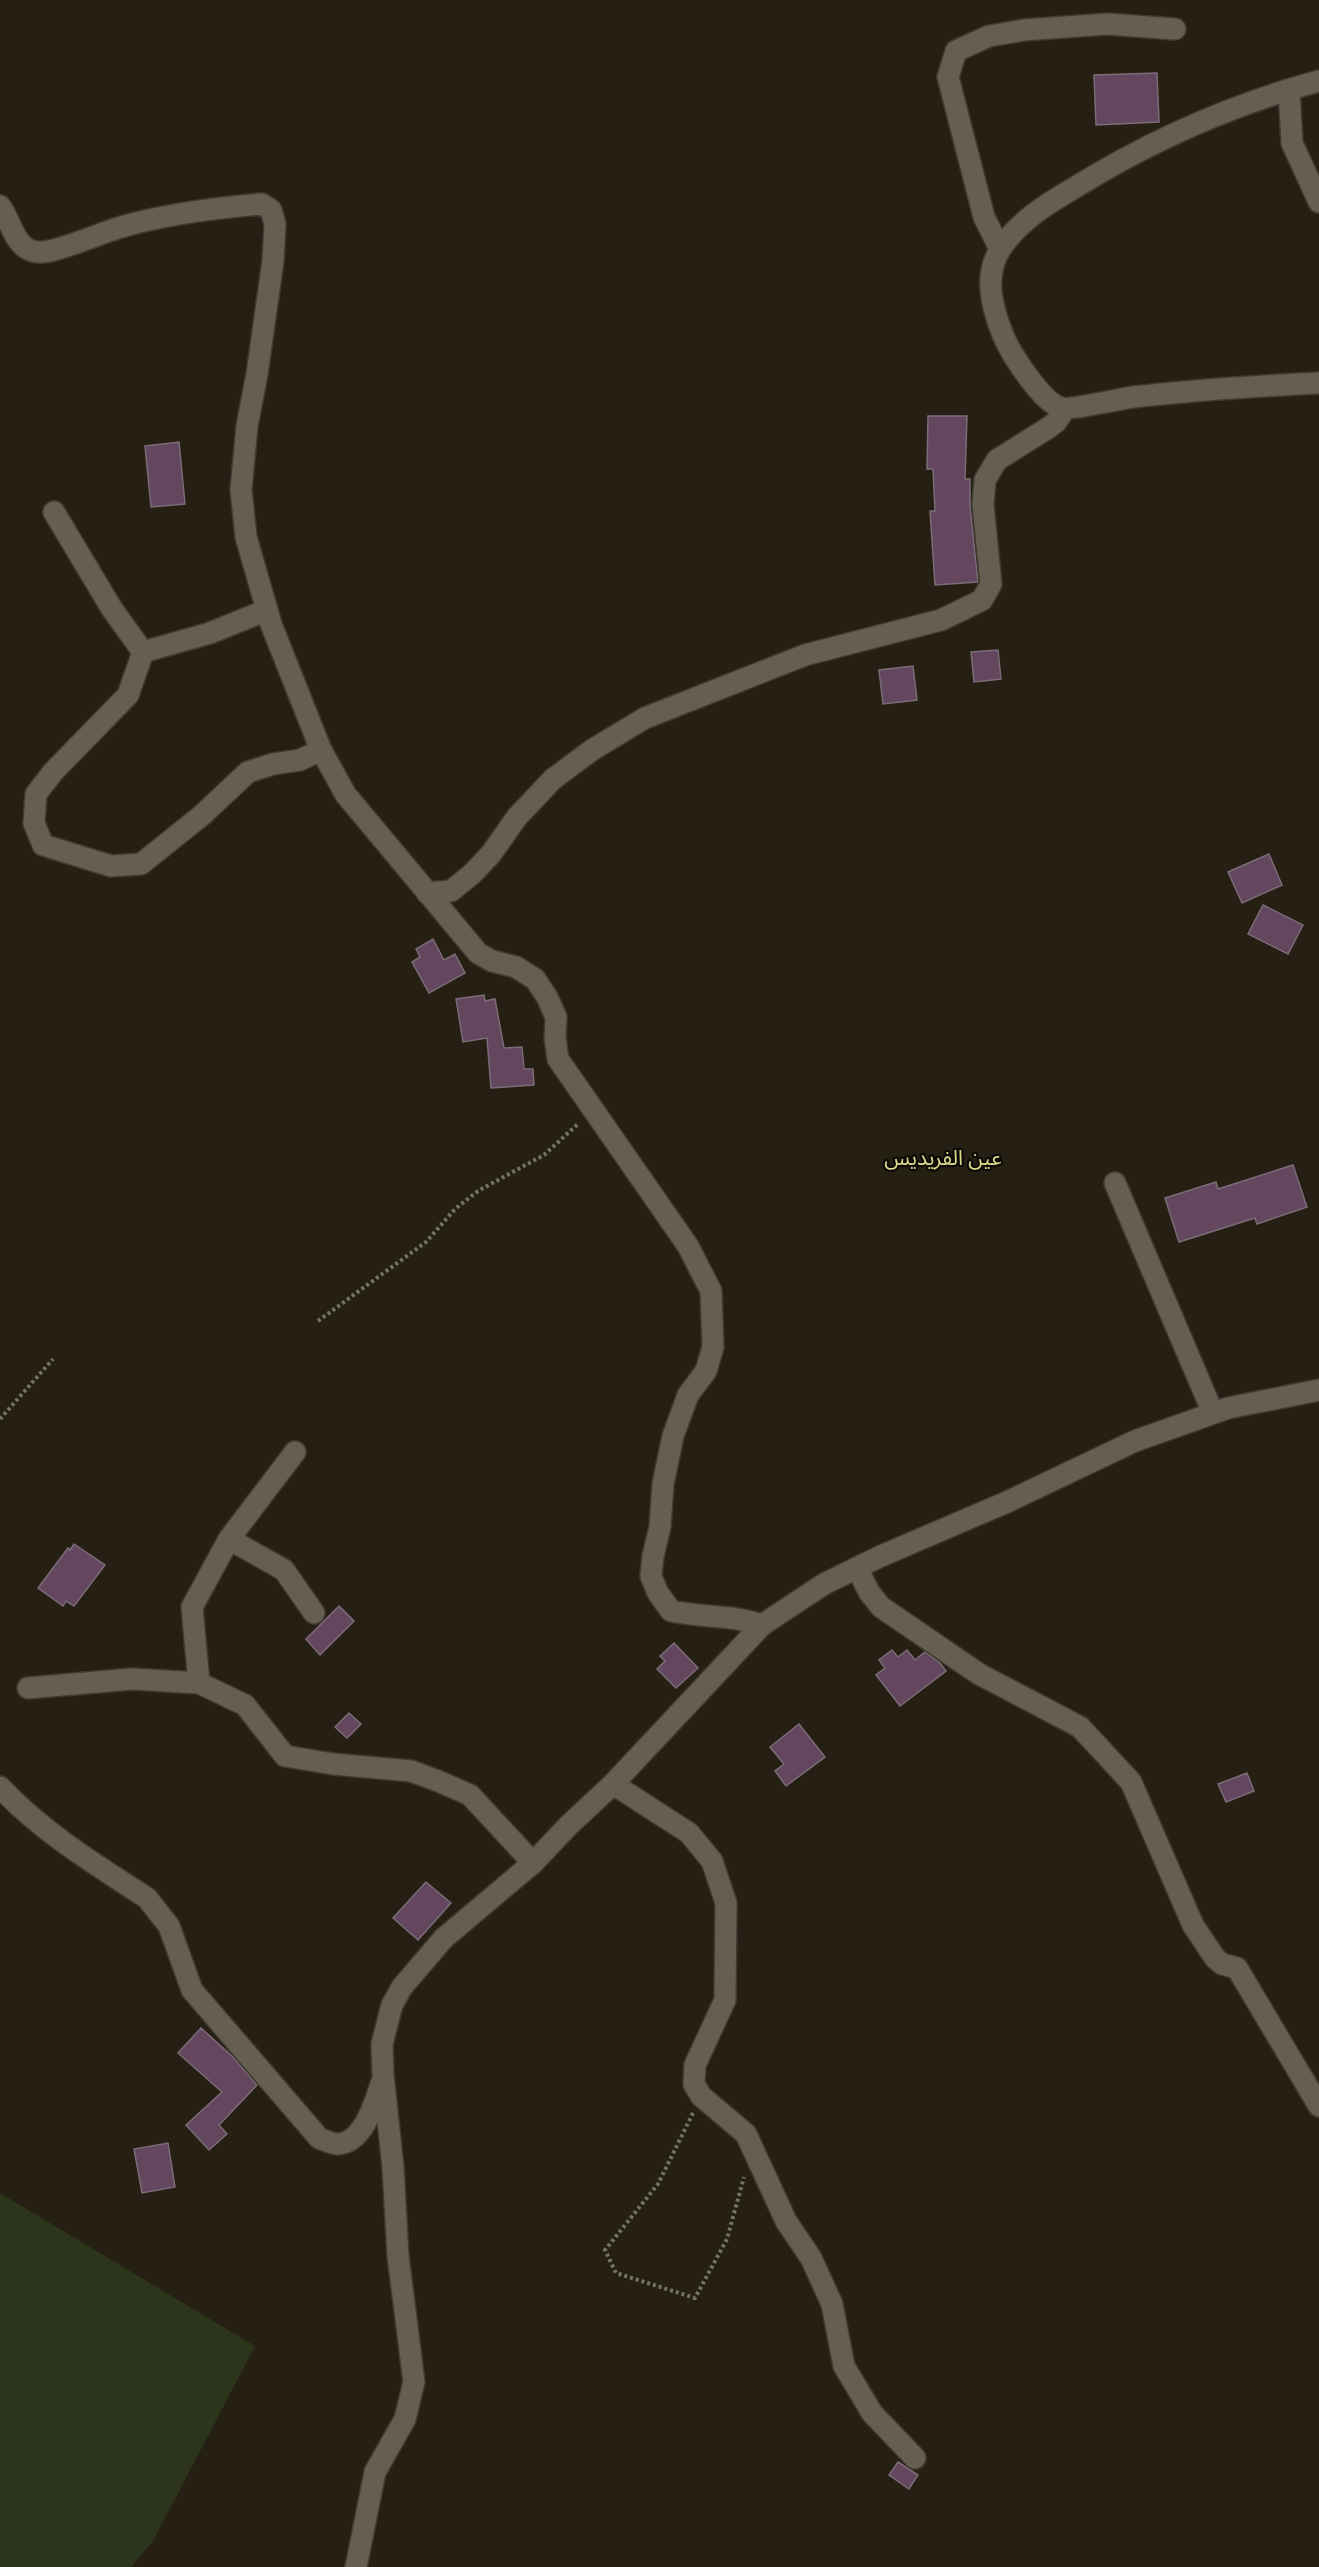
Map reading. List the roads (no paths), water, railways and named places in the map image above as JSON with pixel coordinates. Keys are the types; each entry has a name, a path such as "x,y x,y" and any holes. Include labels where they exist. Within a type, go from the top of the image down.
{"street":[{"path":"1000,249 984,217 948,77 956,51 989,36 1024,30 1107,24 1175,29"},
{"path":"1319,81 1194,124 1095,175 1041,208 1016,230 1000,249 990,279 992,301 1008,347 1048,400 1065,409 1101,401 1180,392 1319,383"},
{"path":"1289,90 1292,143 1319,202"},
{"path":"0,206 7,215 15,235 26,248 36,252 52,250 119,228 193,212 262,204 271,210 275,224 273,261 247,426 241,490 246,537 267,610 297,694 321,750 346,795 478,953 492,961 516,967 535,979 556,1017 555,1038 558,1059 688,1246 711,1291 713,1347 706,1371 688,1395 673,1436 663,1484 660,1527 651,1576 658,1593 671,1611 690,1615 714,1614 742,1618 762,1625"},
{"path":"428,893 451,891 491,854 518,817 553,779 592,750 645,718 805,655 941,620 982,600 991,584 983,505 985,480 997,460 1056,422 1065,409"},
{"path":"54,512 112,609 143,652"},
{"path":"143,652 210,633 267,610"},
{"path":"143,652 128,695 53,772 36,794 34,824 43,845 111,866 141,864 201,816 248,772 273,764 300,760 321,750"},
{"path":"1115,1183 1213,1413"},
{"path":"356,2567 375,2472 405,2418 414,2382 398,2256 382,2044 387,2018 402,1987 444,1938 533,1863 613,1784 762,1625 824,1584 931,1533 1007,1502 1135,1441 1213,1413 1319,1390"},
{"path":"199,1683 192,1607 229,1539 296,1452"},
{"path":"229,1539 284,1570 314,1613"},
{"path":"857,1568 869,1592 881,1607 979,1674 1080,1727 1119,1767 1131,1782 1193,1925 1215,1958 1222,1964 1237,1968 1319,2106"},
{"path":"28,1688 132,1679 199,1683 245,1705 285,1756 333,1764 411,1771 470,1795 533,1863"},
{"path":"613,1784 689,1833 712,1861 726,1903 725,2000 695,2065 694,2084 701,2096 746,2134 786,2221 812,2258 832,2304 844,2366 872,2413 915,2458"},
{"path":"0,1787 22,1809 66,1845 147,1898 157,1909 169,1926 192,1990 319,2138 338,2144 353,2139 372,2112 383,2074"}],"district":[{"name":"عين الفريديس","path":"943,1157"}]}
